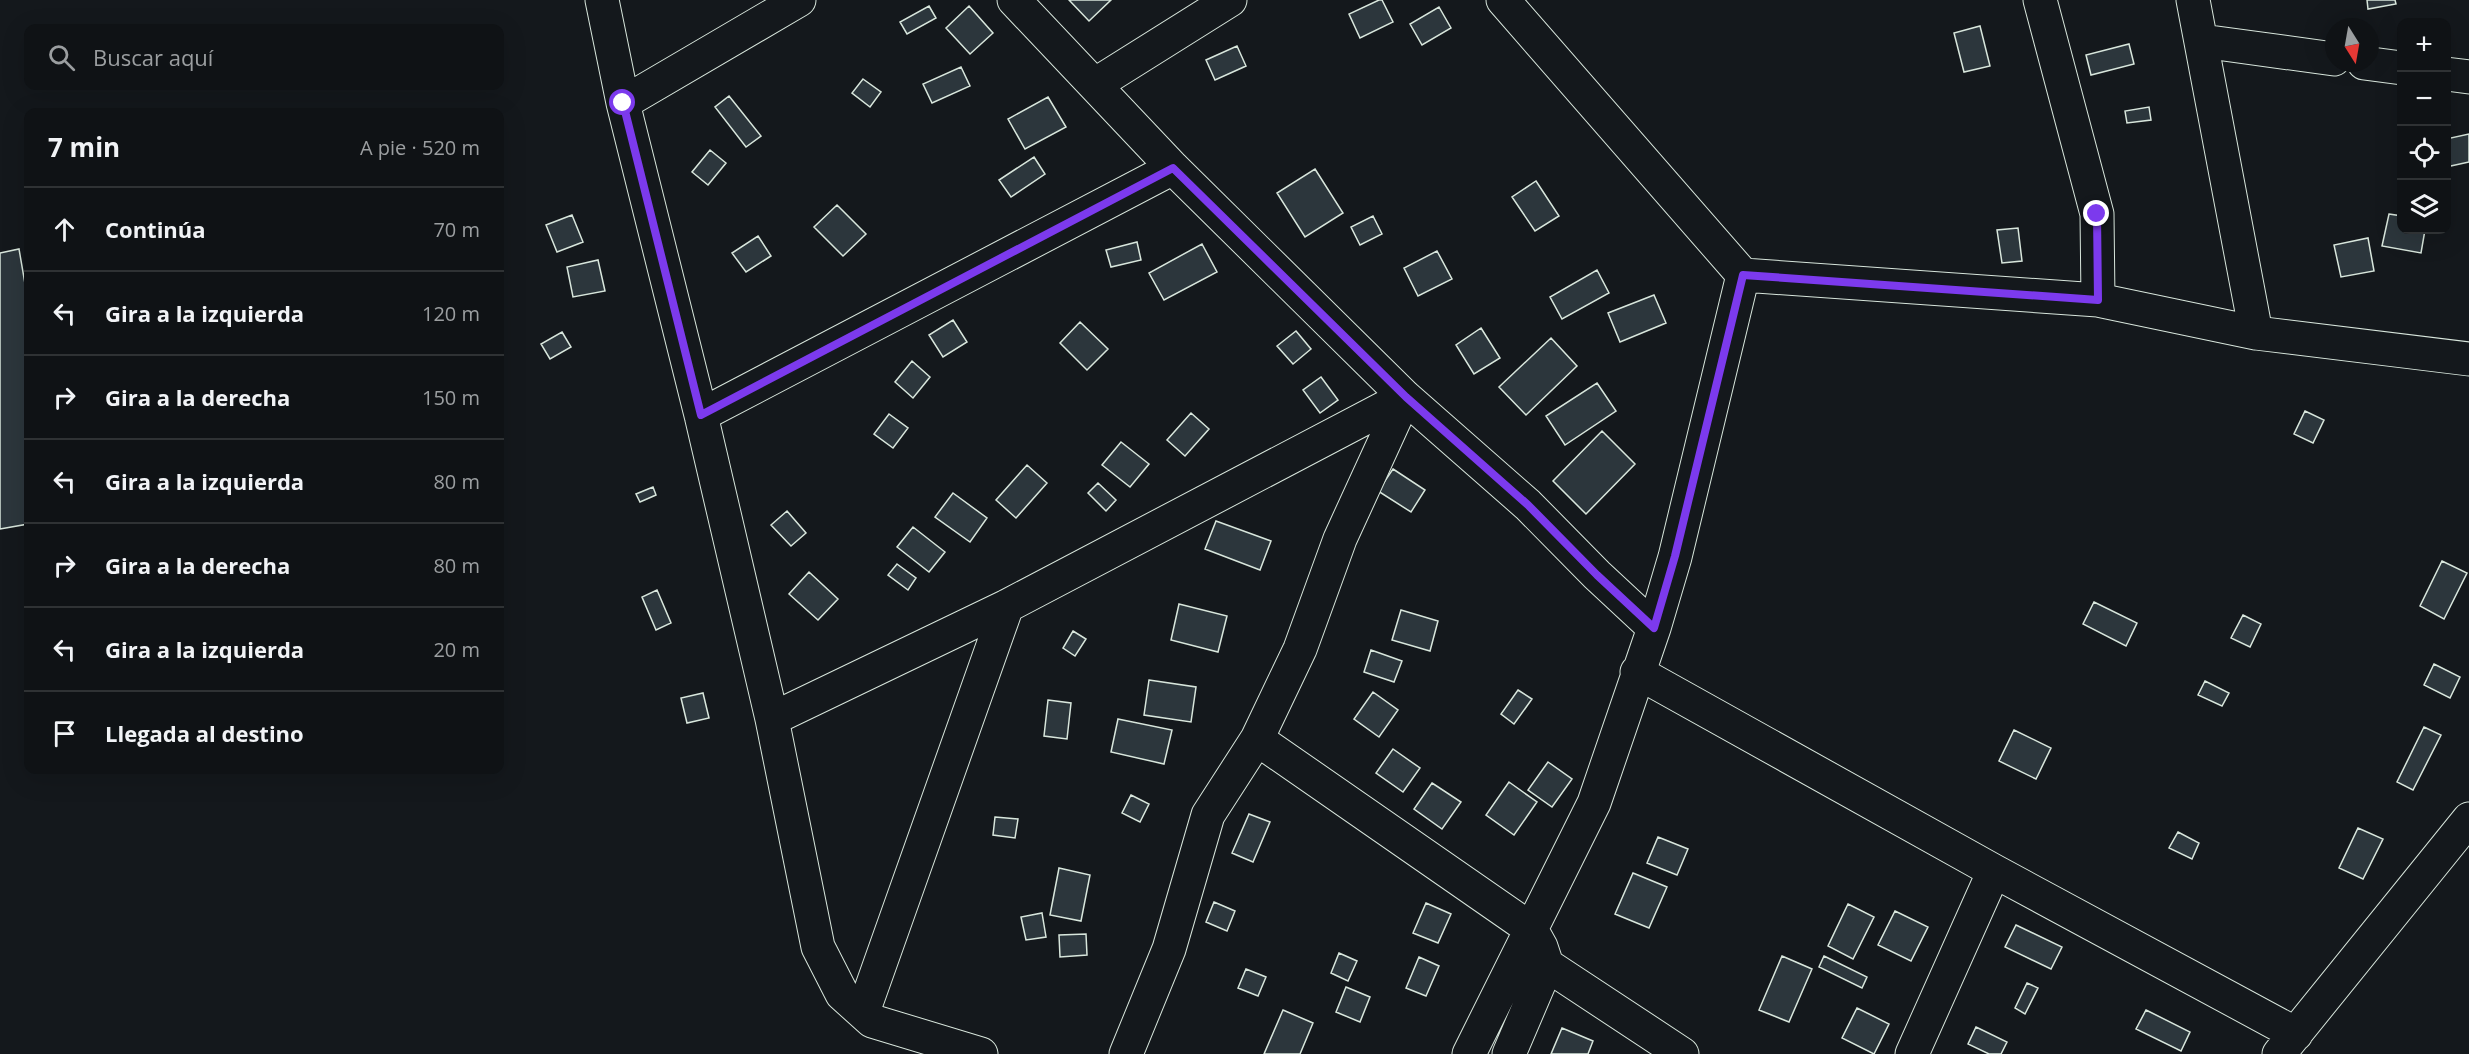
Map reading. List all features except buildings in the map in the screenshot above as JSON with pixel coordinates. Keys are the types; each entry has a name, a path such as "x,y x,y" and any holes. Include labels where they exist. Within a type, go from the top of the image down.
{"street":[{"path":"602,0 623,103 701,415 772,719 818,947 842,994 872,1021 981,1054"},
{"path":"623,103 799,0"},
{"path":"1014,0 1096,84 1173,168 1406,397 1528,505 1597,575 1654,628"},
{"path":"1096,84 1230,0"},
{"path":"1503,0 1743,275 2098,300 2256,333 2469,360"},
{"path":"2040,0 2097,214 2098,300"},
{"path":"2193,0 2256,333"},
{"path":"2202,41 2325,58"},
{"path":"2379,65 2397,67"},
{"path":"2451,75 2469,77"},
{"path":"701,415 1173,168"},
{"path":"1469,1054 1594,803 1654,628 1675,556 1743,275"},
{"path":"772,719 1007,606 1406,397"},
{"path":"1126,1054 1169,949 1208,815 1257,739 1300,649 1341,539 1406,397"},
{"path":"863,1012 1007,606"},
{"path":"1638,672 1994,871 2288,1044 2469,819"},
{"path":"1257,739 1531,929 1541,947 1547,965 1682,1054"},
{"path":"1912,1054 1994,871"},
{"path":"1509,1054 1547,965"}],"route":[{"path":"623,103 701,415 1173,168 1406,397 1528,505 1597,575 1654,628 1675,556 1743,275 2098,300 2097,214"}]}
